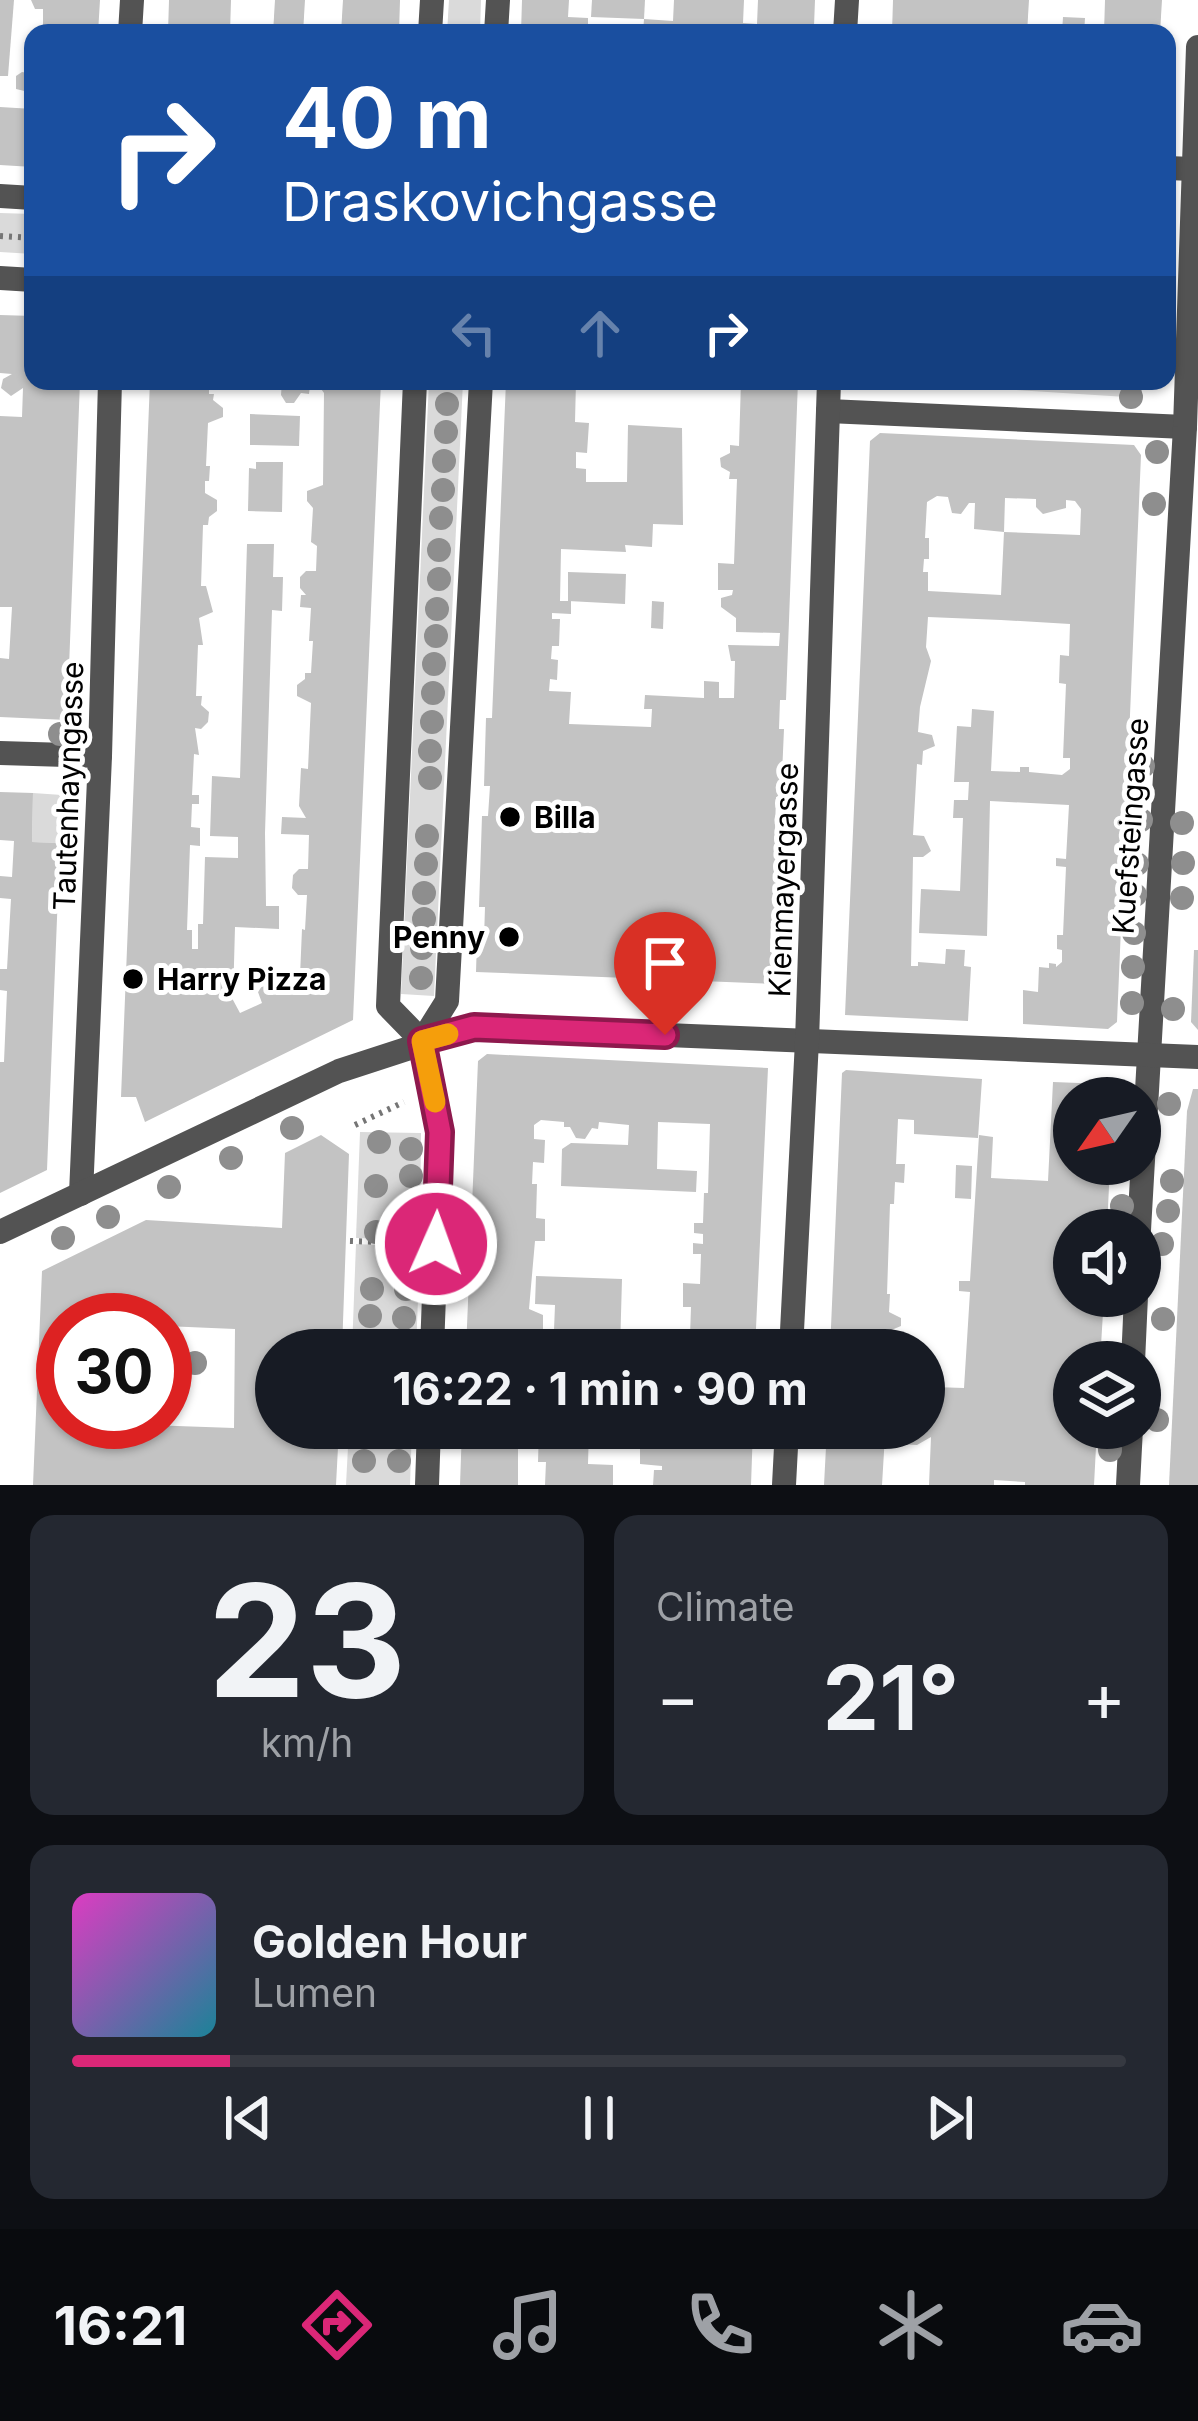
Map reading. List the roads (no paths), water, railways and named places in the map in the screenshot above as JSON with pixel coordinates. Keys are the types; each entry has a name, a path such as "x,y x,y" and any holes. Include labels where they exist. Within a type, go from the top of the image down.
{"street":[{"path":"1176,168 1193,169 1198,47"},
{"name":"Kuefsteingasse","path":"1140,1209 1194,286 1193,169"},
{"name":"Tautenhayngasse","path":"81,1194 110,390"},
{"path":"415,390 388,1006 422,1041 440,1132 433,1329"},
{"path":"422,1041 448,1001 481,390"},
{"name":"Kienmayergasse","path":"792,1329 808,1041 829,390"},
{"path":"828,411 1185,427"},
{"path":"0,753 100,756"},
{"path":"0,1232 339,1071 474,1027 1198,1057"},
{"path":"427,1485 428,1449"},
{"path":"784,1485 786,1449"},
{"path":"1128,1485 1130,1449"}],"place":[{"name":"Billa","path":"510,817"},
{"name":"Penny","path":"509,937"},
{"name":"Harry Pizza","path":"133,979"}]}
